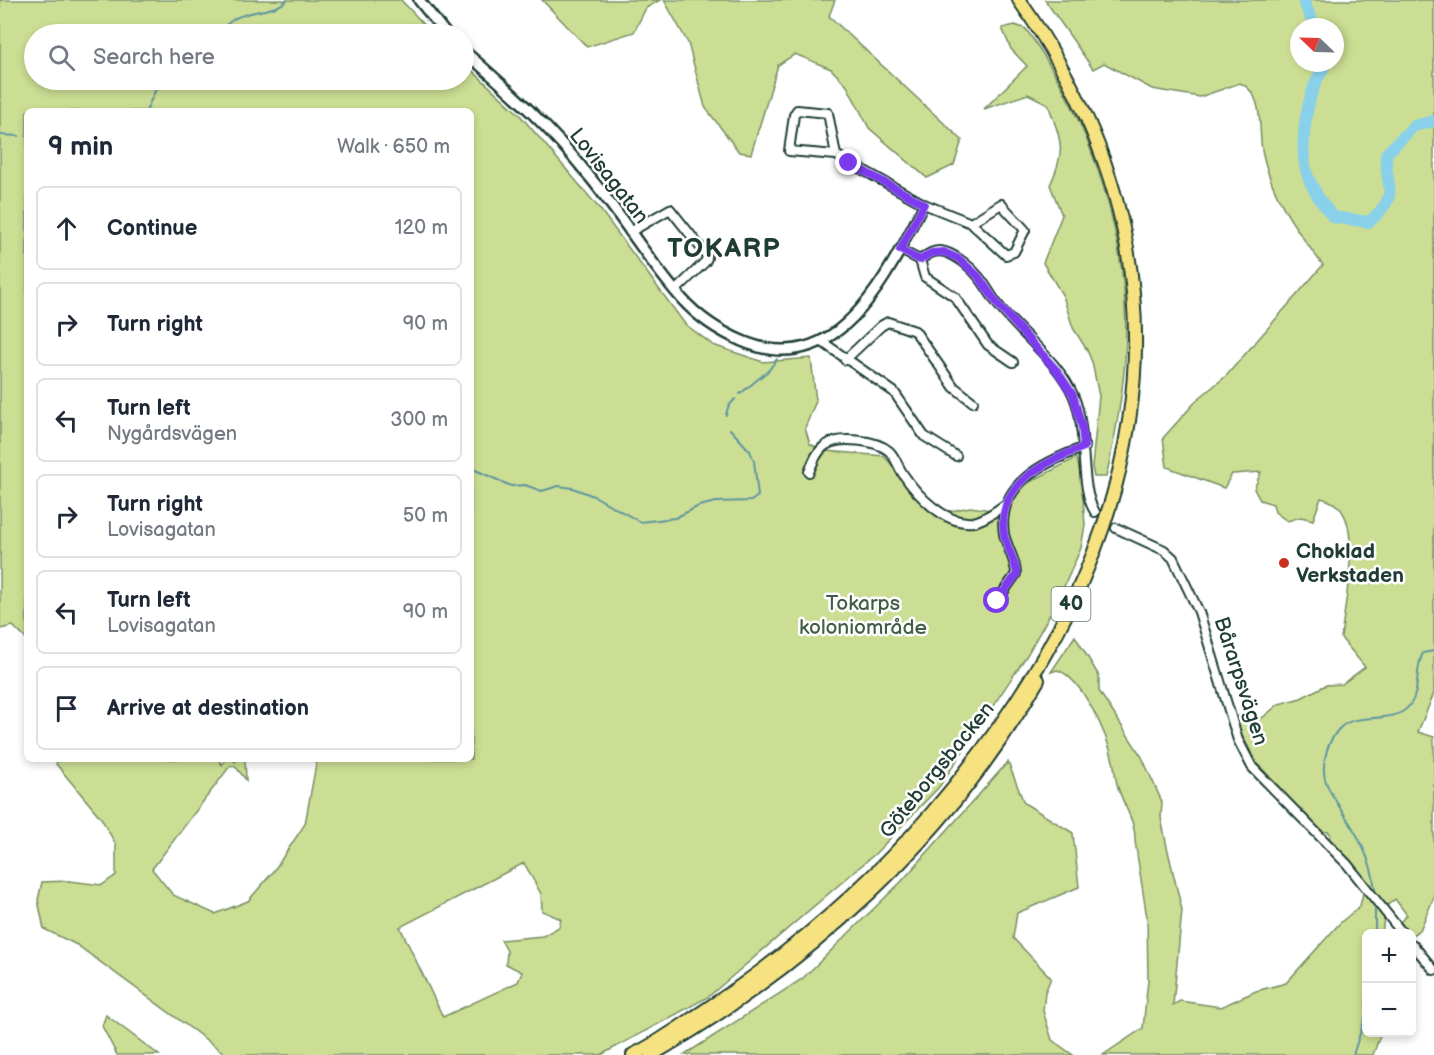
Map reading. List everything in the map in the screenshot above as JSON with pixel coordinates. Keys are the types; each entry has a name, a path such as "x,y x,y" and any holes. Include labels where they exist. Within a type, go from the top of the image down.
{"highway":[{"name":"Göteborgsbacken","path":"633,1055 746,984 792,950 877,874 914,833 981,753 1014,704 1066,615 1103,531 1120,474 1131,414 1135,351 1131,271 1114,191 1094,135 1067,75 1019,0"},
{"name":"Göteborgsbacken","path":"651,1055 752,992 798,957 850,912 921,840 968,784 1025,703 1072,619 1109,536 1127,477 1141,385 1142,318 1135,252 1122,192 1093,112 1068,61 1028,0"}],"street":[{"path":"419,0 438,24"},
{"name":"Lovisagatan","path":"474,60 533,113 565,147 675,291 712,325 757,346 787,351 821,341 839,330 867,303 900,250 924,204"},
{"path":"836,155 828,113 797,110 789,151 836,155 924,204 971,223 1006,255 1014,252 1025,230 1001,204 971,223"},
{"path":"630,232 670,209 705,253 707,258 705,262 675,291"},
{"path":"900,250 920,260 925,277 955,297 988,345 1013,362"},
{"path":"920,260 931,253 944,252 959,259 978,276 999,306 1057,371 1073,395 1082,427 1088,493 1095,512"},
{"path":"845,360 888,322 915,332 954,387 973,402"},
{"path":"821,341 845,360 894,392 924,436 956,456"},
{"path":"809,472 813,460 824,447 833,442 867,443 888,450 914,488 942,513 971,522 987,517 1005,505"},
{"path":"997,601 1017,574 1004,535 1005,505 1013,489 1027,476 1084,447"},
{"name":"Bårarpsvägen","path":"1116,528 1164,550 1173,558 1199,612 1238,740 1252,767 1347,864 1400,929"},
{"path":"1416,949 1434,970"}],"green space":[{"name":"Tokarps koloniområde","path":"0,0 401,0 424,24 24,24 24,90 474,90 474,72 519,114 599,208 685,324 713,345 763,362 811,358 816,401 805,428 810,444 826,451 884,456 936,514 970,507 1006,512 1014,490 1076,458 1081,472 1085,525 1081,548 1059,598 1027,655 939,787 876,853 708,997 601,1055 227,1055 77,945 44,929 38,900 42,882 69,881 102,885 116,875 116,845 101,818 56,764 57,762 220,762 222,765 224,762 245,762 246,780 235,766 230,766 152,869 173,895 215,914 248,901 273,872 305,824 316,762 474,762 474,108 24,108 24,637 13,626 0,629","holes":["524,863 541,894 542,911 561,919 559,927 543,936 501,940 507,951 506,964 522,972 518,982 443,1017 400,927"]},
{"path":"542,0 660,0 646,8 634,32 587,47"},
{"path":"664,0 835,0 829,16 962,140 954,165 927,178 869,128 847,86 831,69 795,54 778,65 751,154 739,152 705,107 688,43"},
{"path":"1045,0 1434,0 1434,693 1418,732 1434,737 1434,897 1420,930 1416,932 1416,929 1406,929 1400,922 1407,915 1395,899 1388,905 1376,900 1374,905 1384,918 1383,929 1362,929 1362,1037 1380,1037 1373,1055 1103,1055 1143,1028 1148,980 1147,918 1135,833 1119,791 1106,738 1092,709 1076,684 1057,670 1051,672 1075,636 1099,676 1099,691 1142,757 1162,802 1161,818 1182,910 1173,1005 1180,1001 1221,1007 1256,991 1286,983 1340,923 1360,906 1365,885 1327,839 1331,836 1329,832 1320,831 1256,762 1235,721 1238,716 1262,718 1279,704 1301,698 1326,685 1342,684 1365,667 1341,638 1350,556 1348,524 1339,508 1321,498 1313,520 1301,517 1287,521 1275,512 1273,504 1260,500 1254,489 1261,472 1232,474 1224,488 1167,467 1163,438 1198,399 1226,376 1323,265 1285,211 1271,182 1262,150 1257,103 1248,88 1240,83 1200,97 1152,89 1104,63 1093,69"},
{"path":"1015,25 1026,29 1050,65 1071,104 1089,144 1114,229 1122,273 1126,316 1125,360 1118,419 1106,477 1094,477 1092,467 1099,396 1092,362 1073,328 1063,296 1043,263 1062,215 1050,185 1060,153 1056,127 1048,104 1028,94 984,109 1027,66 1011,49 1002,28"},
{"path":"1008,762 1024,803 1073,833 1079,887 1017,913 1013,938 1051,978 1045,992 1043,1011 1052,1040 1073,1055 684,1055 802,979 901,882"},
{"path":"106,1015 159,1055 117,1055 102,1026"}],"waterway":[{"path":"228,24 240,16 275,7 287,0"},
{"path":"1303,0 1311,18"},
{"path":"1321,72 1308,105 1304,130 1304,155 1310,183 1333,217 1369,222 1389,197 1386,154 1414,126 1434,121"},
{"path":"147,108 155,90"},
{"path":"0,135 19,136"},
{"path":"740,394 769,370 777,359"},
{"path":"726,415 728,407 735,399"},
{"path":"474,469 511,486 525,485 542,491 558,486 573,488 596,497 640,522 675,518 699,506 716,502 751,501 758,496 754,461 750,451 730,429"},
{"path":"1375,895 1366,853 1327,784 1324,773 1325,756 1334,735 1345,724 1354,720 1384,717 1403,712 1413,699 1423,653 1434,651"},
{"path":"1375,903 1375,929"},
{"path":"1353,1055 1362,1027"}],"place":[{"name":"Choklad Verkstaden","path":"1284,563"}],"district":[{"name":"TOKARP","path":"724,249"}],"route":[{"path":"849,163 924,204 900,250 920,260 936,251 959,259 978,276 999,306 1057,371 1073,395 1082,427 1084,447 1027,476 1020,481 1009,496 1003,517 1005,541 1017,574 997,601"}]}
